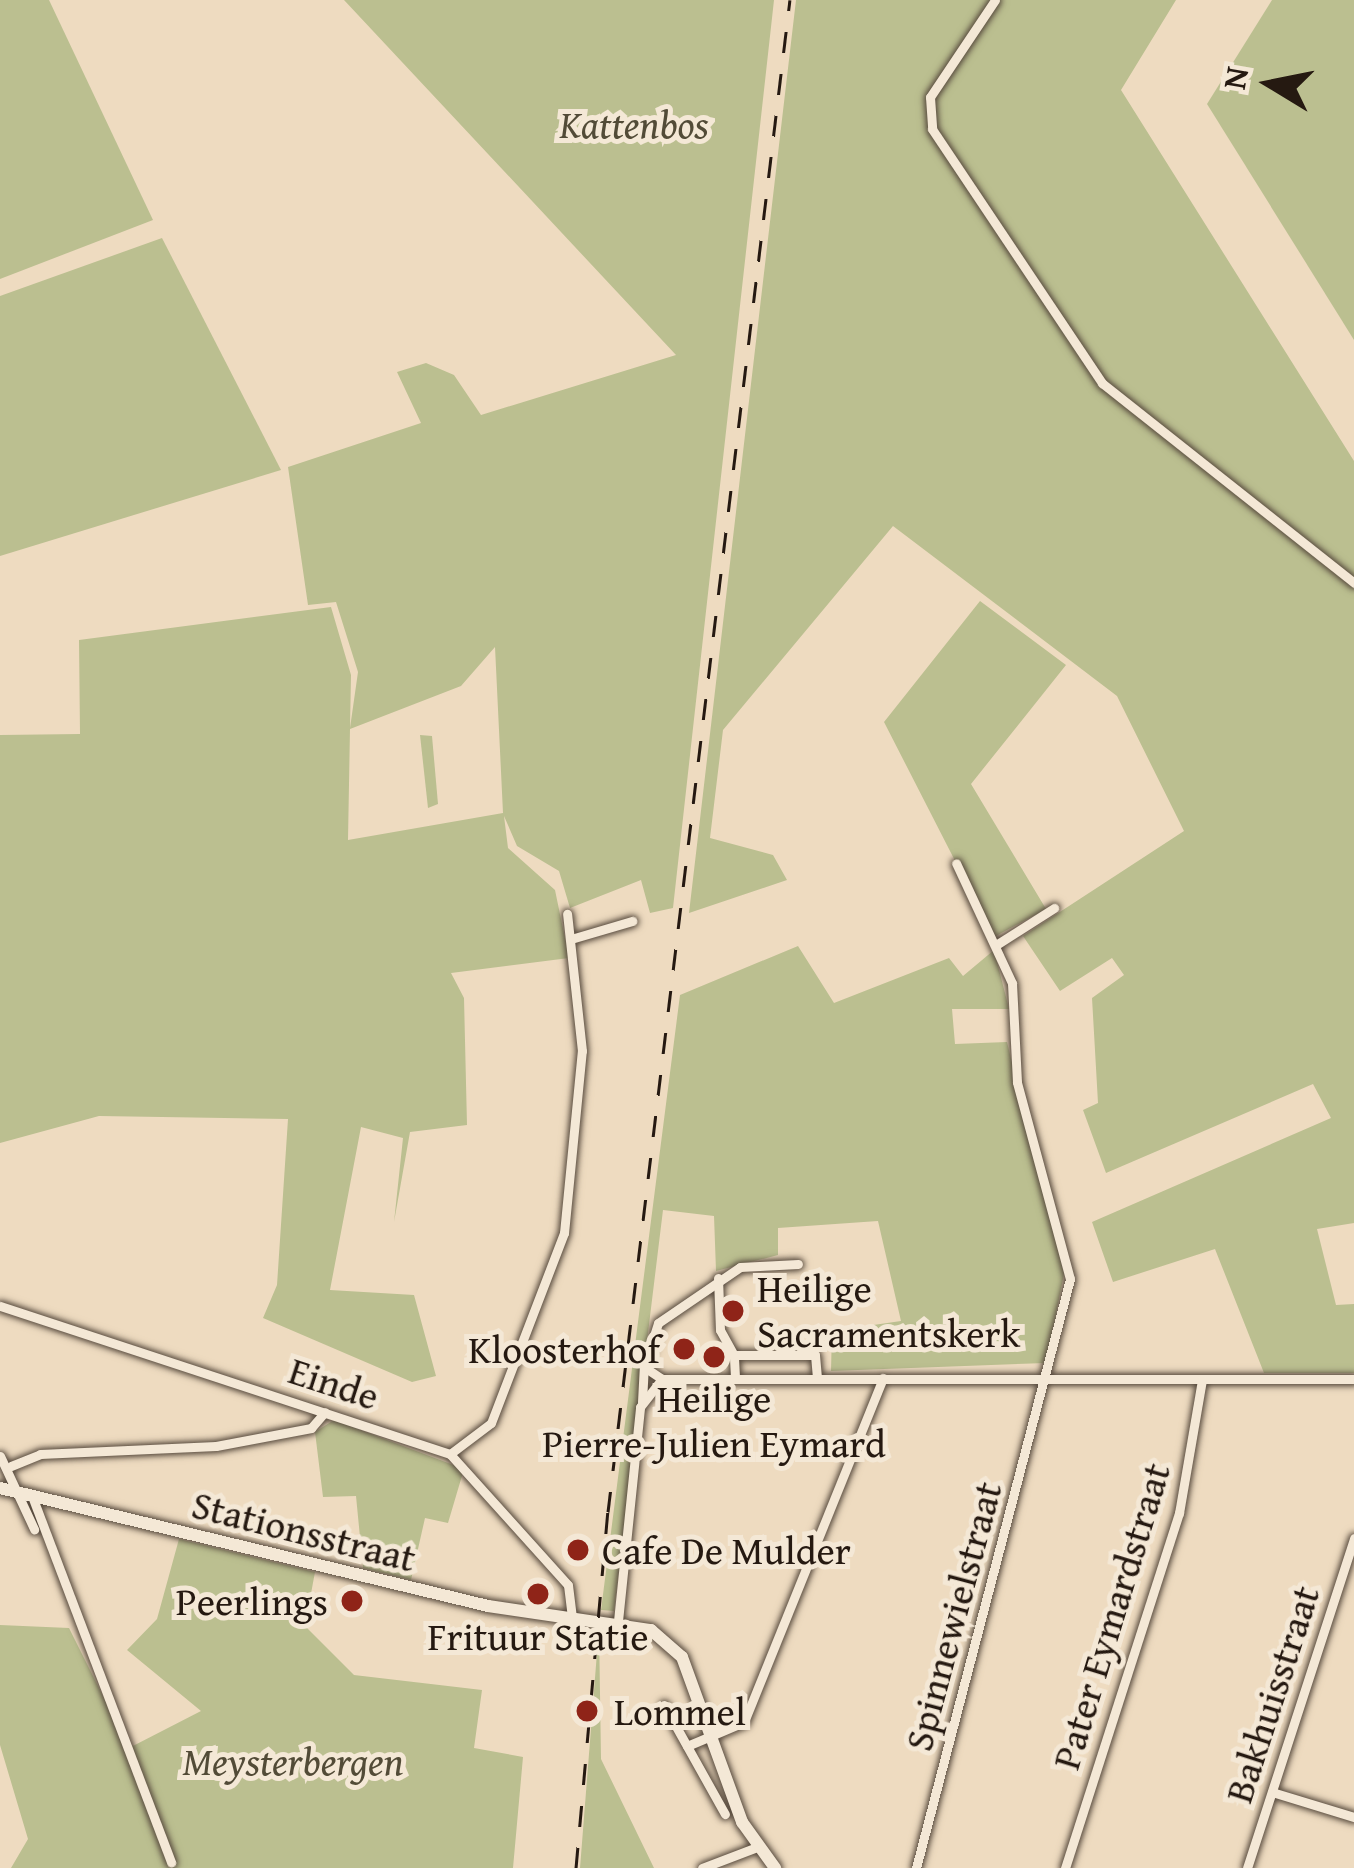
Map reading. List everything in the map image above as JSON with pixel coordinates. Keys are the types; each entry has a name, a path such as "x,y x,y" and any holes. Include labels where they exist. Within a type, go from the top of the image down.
{"main road":[{"name":"Stationsstraat","path":"5,1489 572,1617 618,1622"},
{"path":"618,1622 670,1643 757,1847 775,1868"}],"street":[{"path":"995,0 930,97 932,129 1102,383 1354,583"},
{"name":"Spinnewielstraat","path":"916,1868 1048,1380 1070,1279 1032,1150 1012,983 956,862"},
{"path":"996,945 1054,908"},
{"path":"450,1454 491,1423 565,1233 582,1051 567,914"},
{"path":"571,939 632,921"},
{"path":"618,1622 644,1366 658,1323 718,1278 798,1264"},
{"path":"718,1278 718,1323 734,1355 735,1377"},
{"name":"Einde","path":"0,1306 450,1454 568,1585 572,1617"},
{"path":"734,1355 815,1355 817,1378"},
{"path":"644,1366 662,1379 1354,1379"},
{"path":"687,1747 743,1722 883,1378"},
{"path":"642,1402 662,1379"},
{"name":"Pater Eymardstraat","path":"1065,1868 1179,1513 1202,1379"},
{"path":"11,1466 40,1454 216,1446 311,1427 325,1412"},
{"path":"0,1456 11,1466"},
{"path":"11,1466 5,1489 40,1538"},
{"path":"32,1496 40,1538 171,1862"},
{"name":"Bakhuisstraat","path":"1247,1868 1354,1538"},
{"path":"664,1705 725,1814"},
{"path":"1272,1792 1354,1817"},
{"path":"702,1868 757,1847"}],"green space":[{"path":"0,0 49,0 153,220 0,279"},
{"name":"Kattenbos","path":"344,0 774,0 673,908 650,913 641,880 570,908 559,871 517,846 504,816 508,848 555,890 569,958 451,973 464,998 467,1125 410,1132 394,1222 403,1138 361,1127 330,1290 414,1295 436,1376 412,1382 263,1318 277,1285 288,1119 99,1116 0,1143 0,735 80,734 79,640 331,607 351,675 350,728 358,672 336,602 308,605 288,467 421,423 397,372 426,363 454,375 481,415 676,355","holes":["495,647 503,813 348,840 350,729 461,686"]},
{"path":"796,0 1176,0 1121,90 1354,461 1354,1223 1317,1229 1336,1305 1354,1304 1354,1373 1264,1373 1215,1249 1113,1282 1092,1222 1331,1118 1313,1084 1106,1173 1083,1110 1098,1103 1092,998 1124,975 1112,958 1060,991 1023,936 1184,831 1117,696 893,526 723,730 710,838 773,855 787,880 689,913"},
{"path":"1272,0 1354,0 1354,340 1207,104"},
{"path":"162,238 281,470 0,556 0,296"},
{"path":"980,601 1066,665 971,784 1046,909 994,937 884,722"},
{"path":"420,735 432,736 438,804 428,808"},
{"path":"798,946 834,1003 949,958 963,976 994,950 1009,1009 952,1009 955,1044 1007,1042 1064,1274 1046,1363 831,1371 832,1331 901,1321 878,1221 778,1228 778,1255 716,1271 714,1216 663,1210 614,1611 601,1610 680,995"},
{"path":"334,1420 464,1469 448,1523 425,1518 411,1580 363,1568 356,1496 323,1497 315,1432"},
{"name":"Meysterbergen","path":"179,1539 315,1572 305,1626 354,1675 482,1690 474,1748 523,1757 513,1868 11,1868 28,1839 0,1745 0,1625 69,1628 129,1748 201,1711 127,1650 157,1619"},
{"path":"599,1627 601,1759 654,1868 580,1868"}],"railway":[{"path":"576,1868 608,1512 790,0"}],"place":[{"name":"Heilige Sacramentskerk","path":"733,1311"},
{"name":"Kloosterhof","path":"684,1349"},
{"name":"Heilige Pierre-Julien Eymard","path":"714,1357"},
{"name":"Cafe De Mulder","path":"578,1550"},
{"name":"Frituur Statie","path":"538,1594"},
{"name":"Peerlings","path":"352,1601"},
{"name":"Lommel","path":"587,1711"}]}
